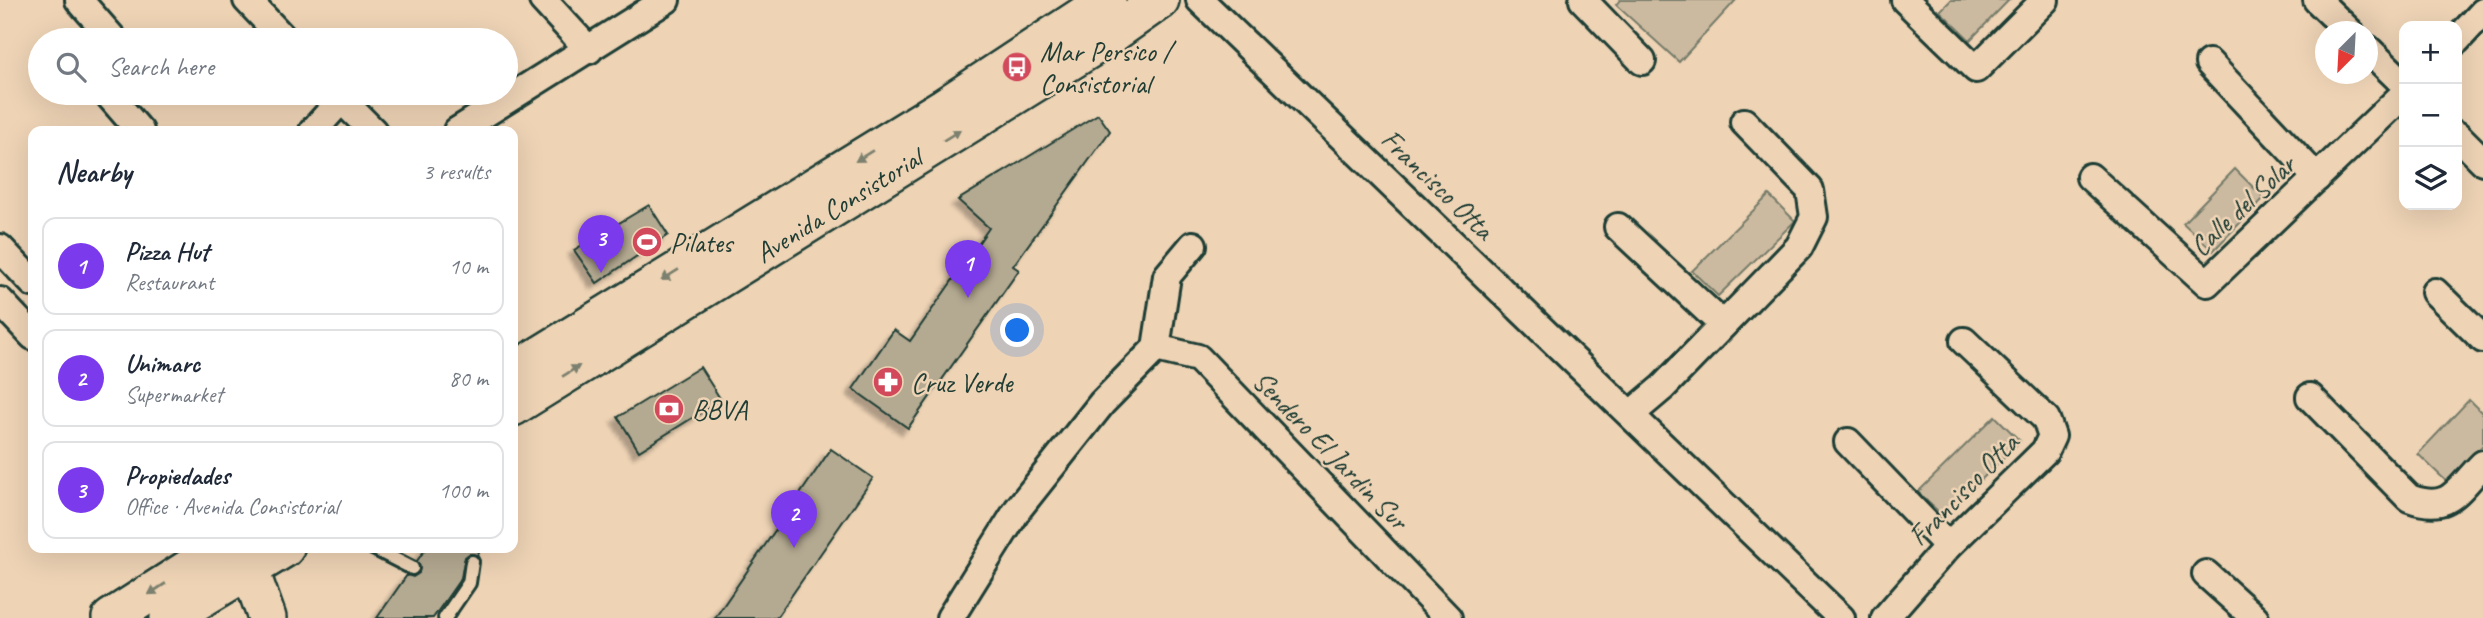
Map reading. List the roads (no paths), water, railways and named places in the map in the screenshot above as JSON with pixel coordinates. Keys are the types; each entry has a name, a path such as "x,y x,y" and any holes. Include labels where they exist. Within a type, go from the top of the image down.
{"main road":[{"name":"Avenida Consistorial","path":"518,369 944,107 1107,0"},
{"name":"Avenida Consistorial","path":"518,404 1096,45 1160,0"},
{"path":"111,618 222,568 269,553"},
{"path":"169,618 222,568"},
{"path":"222,568 267,618"}],"street":[{"path":"79,0 104,28"},
{"path":"247,0 274,28"},
{"path":"542,0 589,50"},
{"path":"518,94 666,0"},
{"name":"Francisco Otta","path":"1200,0 1841,618"},
{"path":"1583,0 1642,61"},
{"path":"1905,0 1976,69 2045,0"},
{"path":"2316,0 2338,21"},
{"path":"2462,35 2483,12"},
{"path":"2378,59 2399,79"},
{"path":"2208,63 2317,178"},
{"name":"Calle del Solar","path":"2090,177 2207,283 2399,99"},
{"path":"117,105 136,126"},
{"path":"317,126 332,105"},
{"path":"347,105 368,126"},
{"path":"465,126 499,105"},
{"path":"1631,414 1663,387 1799,247 1814,217 1810,190 1744,122"},
{"path":"2462,140 2483,161"},
{"path":"1618,227 1722,324"},
{"path":"950,618 1018,509 1102,403 1156,348 1167,276 1193,245"},
{"path":"0,248 28,278"},
{"path":"2435,292 2483,339"},
{"path":"0,302 28,331"},
{"name":"Francisco Otta","path":"1885,618 1948,546 2045,452 2052,436 2046,419 1964,341"},
{"name":"Sendero El Jardin Sur","path":"1156,348 1198,358 1448,618"},
{"path":"2310,397 2409,498 2430,505 2446,502 2483,464"},
{"path":"1848,442 1948,546"},
{"path":"2206,574 2255,618"}],"lane":[{"path":"383,553 412,568"},
{"path":"445,618 457,592 469,583 472,562"}],"place":[{"name":"Mar Persico / Consistorial","path":"1017,67"},
{"name":"Pilates","path":"647,242"},
{"name":"Propiedades","path":"601,273"},
{"name":"Pizza Hut","path":"968,298"},
{"name":"Cruz Verde","path":"888,382"},
{"name":"BBVA","path":"669,409"},
{"name":"Unimarc","path":"794,548"}]}
